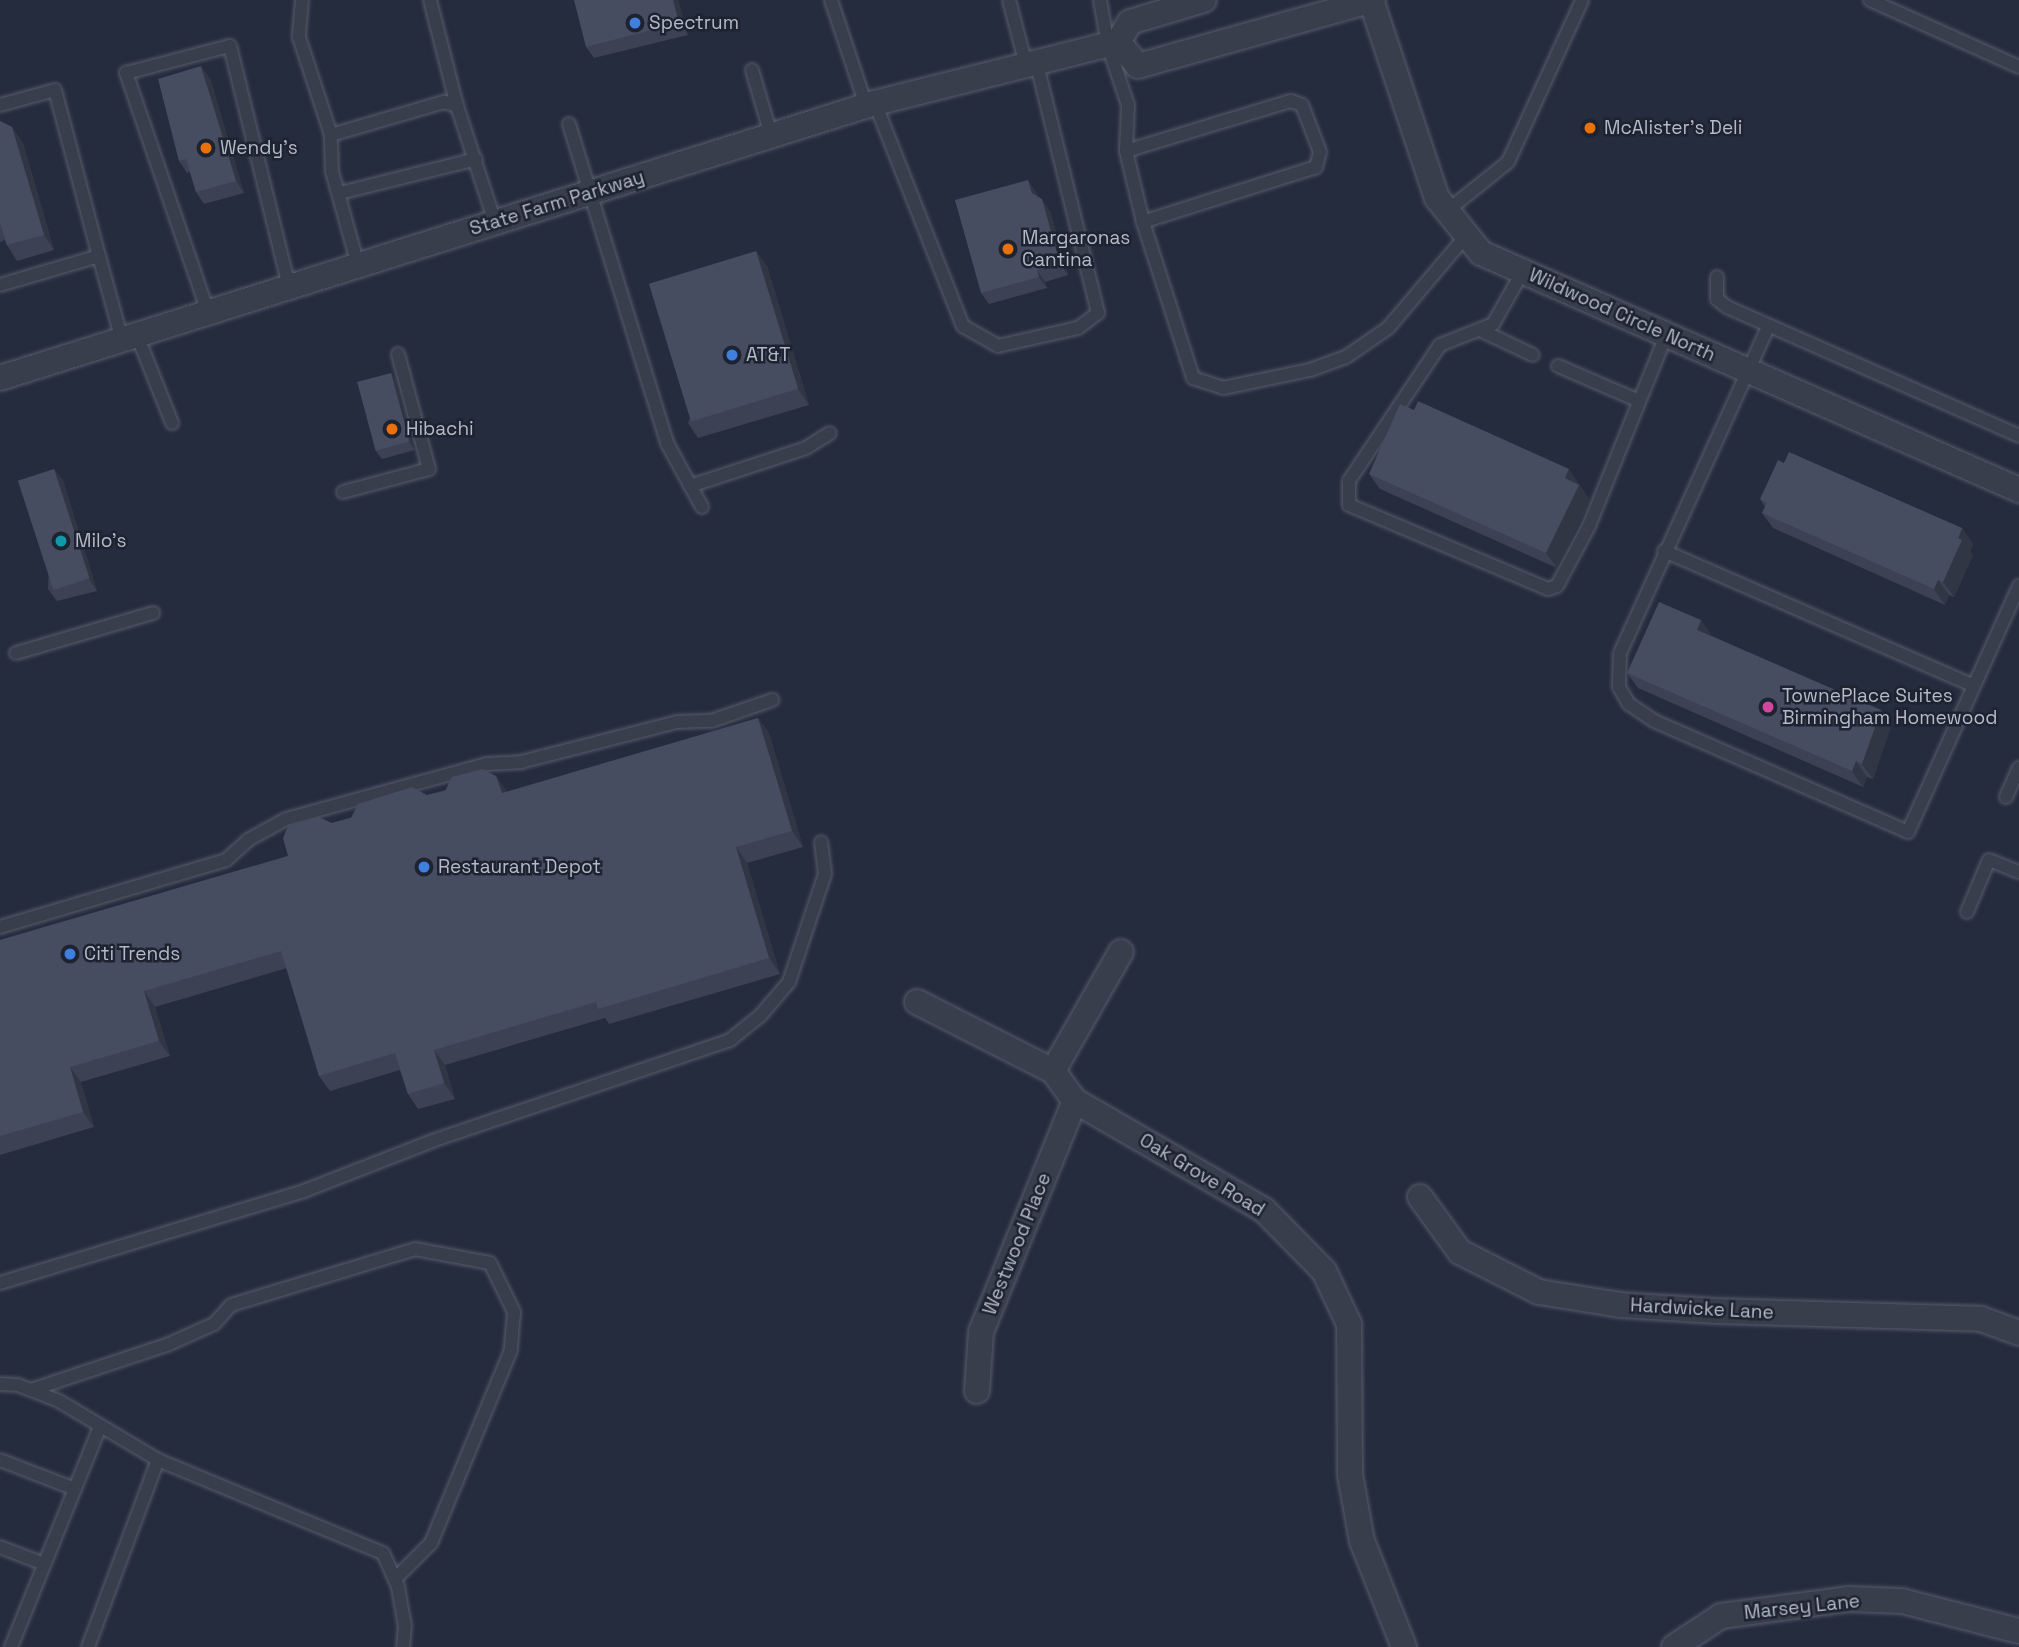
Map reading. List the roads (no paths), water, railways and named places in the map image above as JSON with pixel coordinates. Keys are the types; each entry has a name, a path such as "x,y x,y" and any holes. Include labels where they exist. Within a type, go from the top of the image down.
{"street":[{"path":"1204,0 1130,22 1113,43 1138,65 1372,0"},
{"name":"Wildwood Circle North","path":"1372,0 1437,198 1481,253 2019,490"},
{"name":"State Farm Parkway","path":"0,378 870,104 1113,43"},
{"path":"1053,1071 1121,952"},
{"name":"Oak Grove Road","path":"917,1002 1053,1071 1075,1101 1264,1210 1324,1271 1349,1324 1350,1475 1362,1541 1404,1647"},
{"name":"Westwood Place","path":"977,1391 981,1332 1075,1101"},
{"name":"Hardwicke Lane","path":"1420,1197 1460,1252 1539,1292 1620,1305 1716,1311 1981,1319 2019,1333"},
{"name":"Marsey Lane","path":"1674,1647 1721,1616 1848,1600 1902,1601 2019,1631"}],"lane":[{"path":"302,0 299,37 331,135 328,150 358,265"},
{"path":"430,0 457,106 495,222"},
{"path":"831,0 870,104 963,326 998,346 1078,328 1098,313 1031,63 1009,0"},
{"path":"1100,0 1128,105 1126,151 1143,222 1185,362 1193,379 1223,388 1310,370 1346,357 1388,328 1467,235"},
{"path":"1447,211 1508,162 1582,0"},
{"path":"1870,0 2019,67"},
{"path":"208,312 126,73 230,46 289,286"},
{"path":"752,71 771,135"},
{"path":"0,105 55,90 99,256 129,337 172,423"},
{"path":"1126,151 1291,101 1303,105 1320,152 1316,167 1143,222"},
{"path":"331,135 444,102 457,106"},
{"path":"569,124 667,443 702,507"},
{"path":"340,193 476,159"},
{"path":"0,285 99,256"},
{"path":"1523,271 1501,316 1482,331 1440,345 1349,481 1349,505 1548,589 1564,576 1589,526 1666,335"},
{"path":"1717,277 1717,299 1768,327 2019,436"},
{"path":"1768,327 1664,551 1620,653 1619,687 1629,704 1654,721 1908,832 2019,586"},
{"path":"1482,331 1533,355"},
{"path":"343,492 429,469 398,354"},
{"path":"1558,366 1639,401"},
{"path":"690,486 806,448 830,433"},
{"path":"1664,551 1974,686"},
{"path":"16,653 153,613"},
{"path":"0,927 226,860 248,840 286,819 487,764 521,762 677,722 711,722 772,700"},
{"path":"2006,797 2019,768"},
{"path":"0,1283 304,1191 432,1141 730,1040 760,1016 789,982 825,874 821,842"},
{"path":"1967,912 1989,860 2019,872"},
{"path":"31,1390 169,1344 214,1324 231,1304 415,1249 490,1263 514,1312 511,1350 431,1543 394,1579"},
{"path":"0,1384 31,1390 59,1401 99,1429 158,1460 343,1533 383,1553 394,1579 405,1625 404,1647"},
{"path":"8,1643 44,1564 99,1429"},
{"path":"0,1460 75,1489"},
{"path":"88,1647 158,1460"},
{"path":"0,1547 44,1564"}],"place":[{"name":"Spectrum","path":"635,23"},
{"name":"McAlister's Deli","path":"1590,128"},
{"name":"Wendy's","path":"206,148"},
{"name":"Margaronas Cantina","path":"1008,249"},
{"name":"AT&T","path":"732,355"},
{"name":"Hibachi","path":"392,429"},
{"name":"Milo's","path":"61,541"},
{"name":"TownePlace Suites Birmingham Homewood","path":"1768,707"},
{"name":"Restaurant Depot","path":"424,867"},
{"name":"Citi Trends","path":"70,954"}]}
